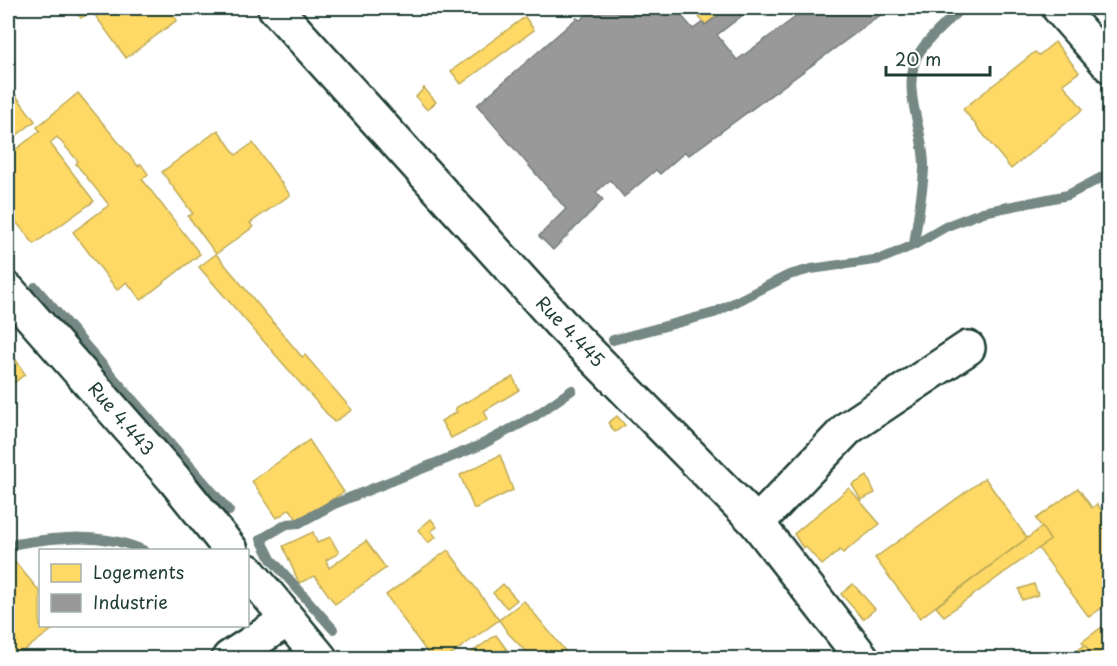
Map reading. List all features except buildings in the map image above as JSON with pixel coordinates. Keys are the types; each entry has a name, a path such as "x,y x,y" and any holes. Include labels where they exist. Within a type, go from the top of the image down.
{"street":[{"name":"Rue 4.445","path":"275,8 560,323 757,523 862,658"},
{"path":"1059,8 1110,66"},
{"name":"Rue 4.443","path":"8,290 174,478 230,549"},
{"path":"757,523 848,428 968,348"},
{"path":"249,572 320,658"},
{"path":"230,658 287,620"}],"waterway":[{"path":"914,245 924,168 911,86 912,72 916,59 924,46 961,8"},
{"path":"613,340 714,313 789,275 811,269 881,259 914,245 947,226 983,212 1068,195 1110,173"},
{"path":"35,287 229,511"},
{"path":"333,629 271,559 261,539 287,524 299,523 334,504 481,445 535,416 572,390"},
{"path":"16,544 48,539 96,538 112,540 140,549"}]}
